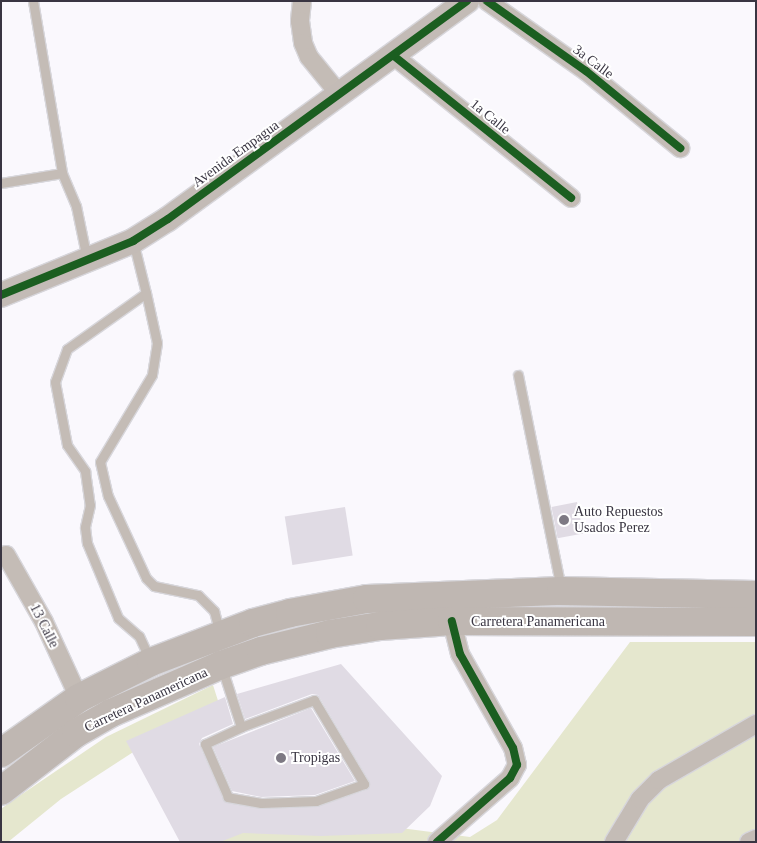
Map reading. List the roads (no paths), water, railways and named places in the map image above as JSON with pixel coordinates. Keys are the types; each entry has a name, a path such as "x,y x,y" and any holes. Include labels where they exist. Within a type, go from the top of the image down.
{"highway":[{"name":"Carretera Panamericana","path":"1,753 79,698 151,662 220,635 290,613 367,599 562,591 756,594"},
{"name":"Carretera Panamericana","path":"1,791 76,733 111,714 221,665 261,650 330,634 380,626 452,621 756,622"}],"street":[{"path":"302,1 300,21 303,43 309,57 340,95"},
{"name":"Avenida Empagua","path":"1,295 133,241 340,95 467,1"},
{"name":"3a Calle","path":"487,1 586,71 680,148"},
{"name":"1a Calle","path":"394,56 571,198"},
{"name":"13 Calle","path":"6,555 44,622 79,698"},
{"path":"437,842 510,778 517,765 513,748 460,654 452,621"},
{"path":"614,842 640,799 659,780 756,724"},
{"path":"749,842 756,840"}],"lane":[{"path":"33,1 62,173 76,206 87,259"},
{"path":"1,183 62,173"},
{"path":"133,241 158,343 152,375 100,462 108,496 146,578 154,586 198,595 214,611 220,635"},
{"path":"146,293 67,349 55,382 67,445 87,478 90,505 86,527 87,543 118,618 139,636 151,662"},
{"path":"518,375 562,591"},
{"path":"221,665 240,727"},
{"path":"314,700 364,784 316,801 261,803 228,797 205,744 240,727 314,700"}],"place":[{"name":"Auto Repuestos Usados Perez","path":"564,520"},
{"name":"Tropigas","path":"281,758"}]}
